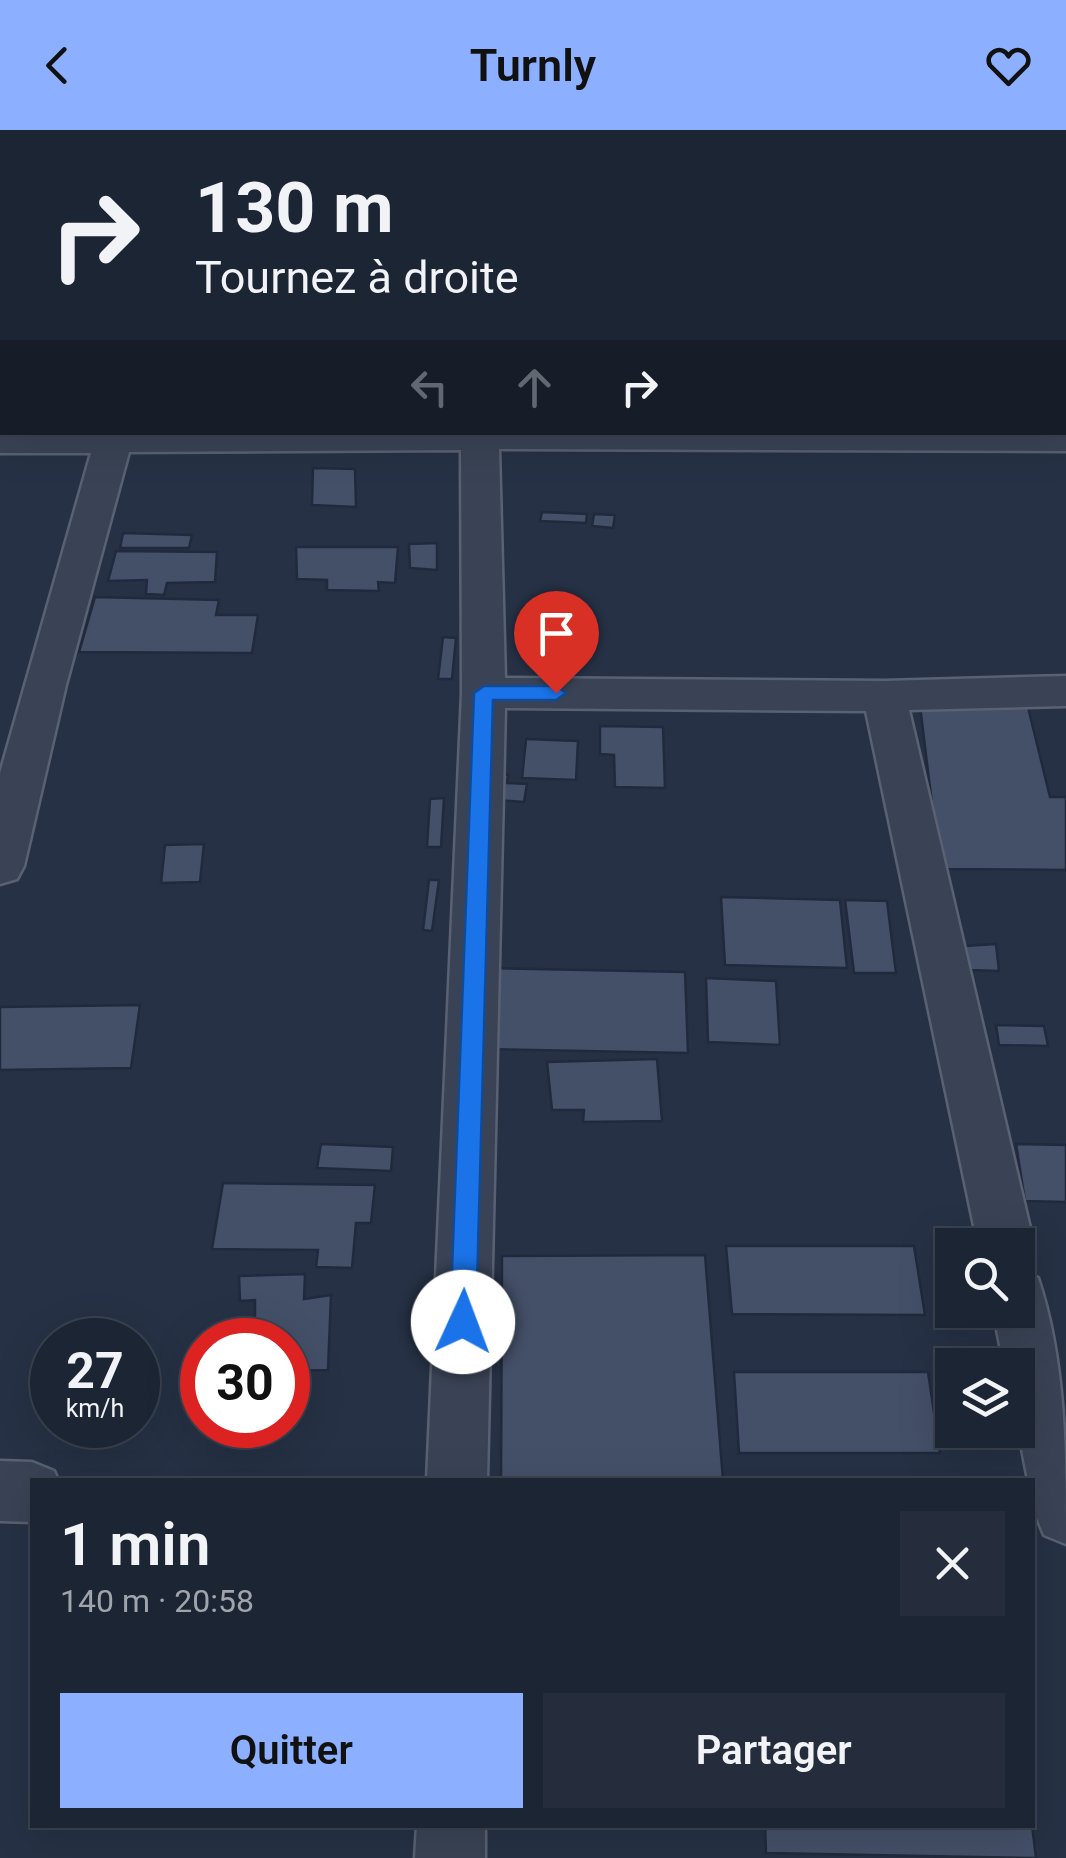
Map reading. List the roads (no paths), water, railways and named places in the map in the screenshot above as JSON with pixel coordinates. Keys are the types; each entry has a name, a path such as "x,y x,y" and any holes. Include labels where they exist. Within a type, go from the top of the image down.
{"street":[{"path":"457,1478 484,693 484,538 478,435"},
{"path":"0,442 478,435 1066,440"},
{"path":"0,866 44,685 115,438"},
{"path":"0,684 44,685"},
{"path":"484,693 884,696 1066,692"},
{"path":"884,696 1002,1228"},
{"path":"1025,1328 1064,1497"},
{"path":"0,1490 30,1492"},
{"path":"450,1858 451,1828"}]}
